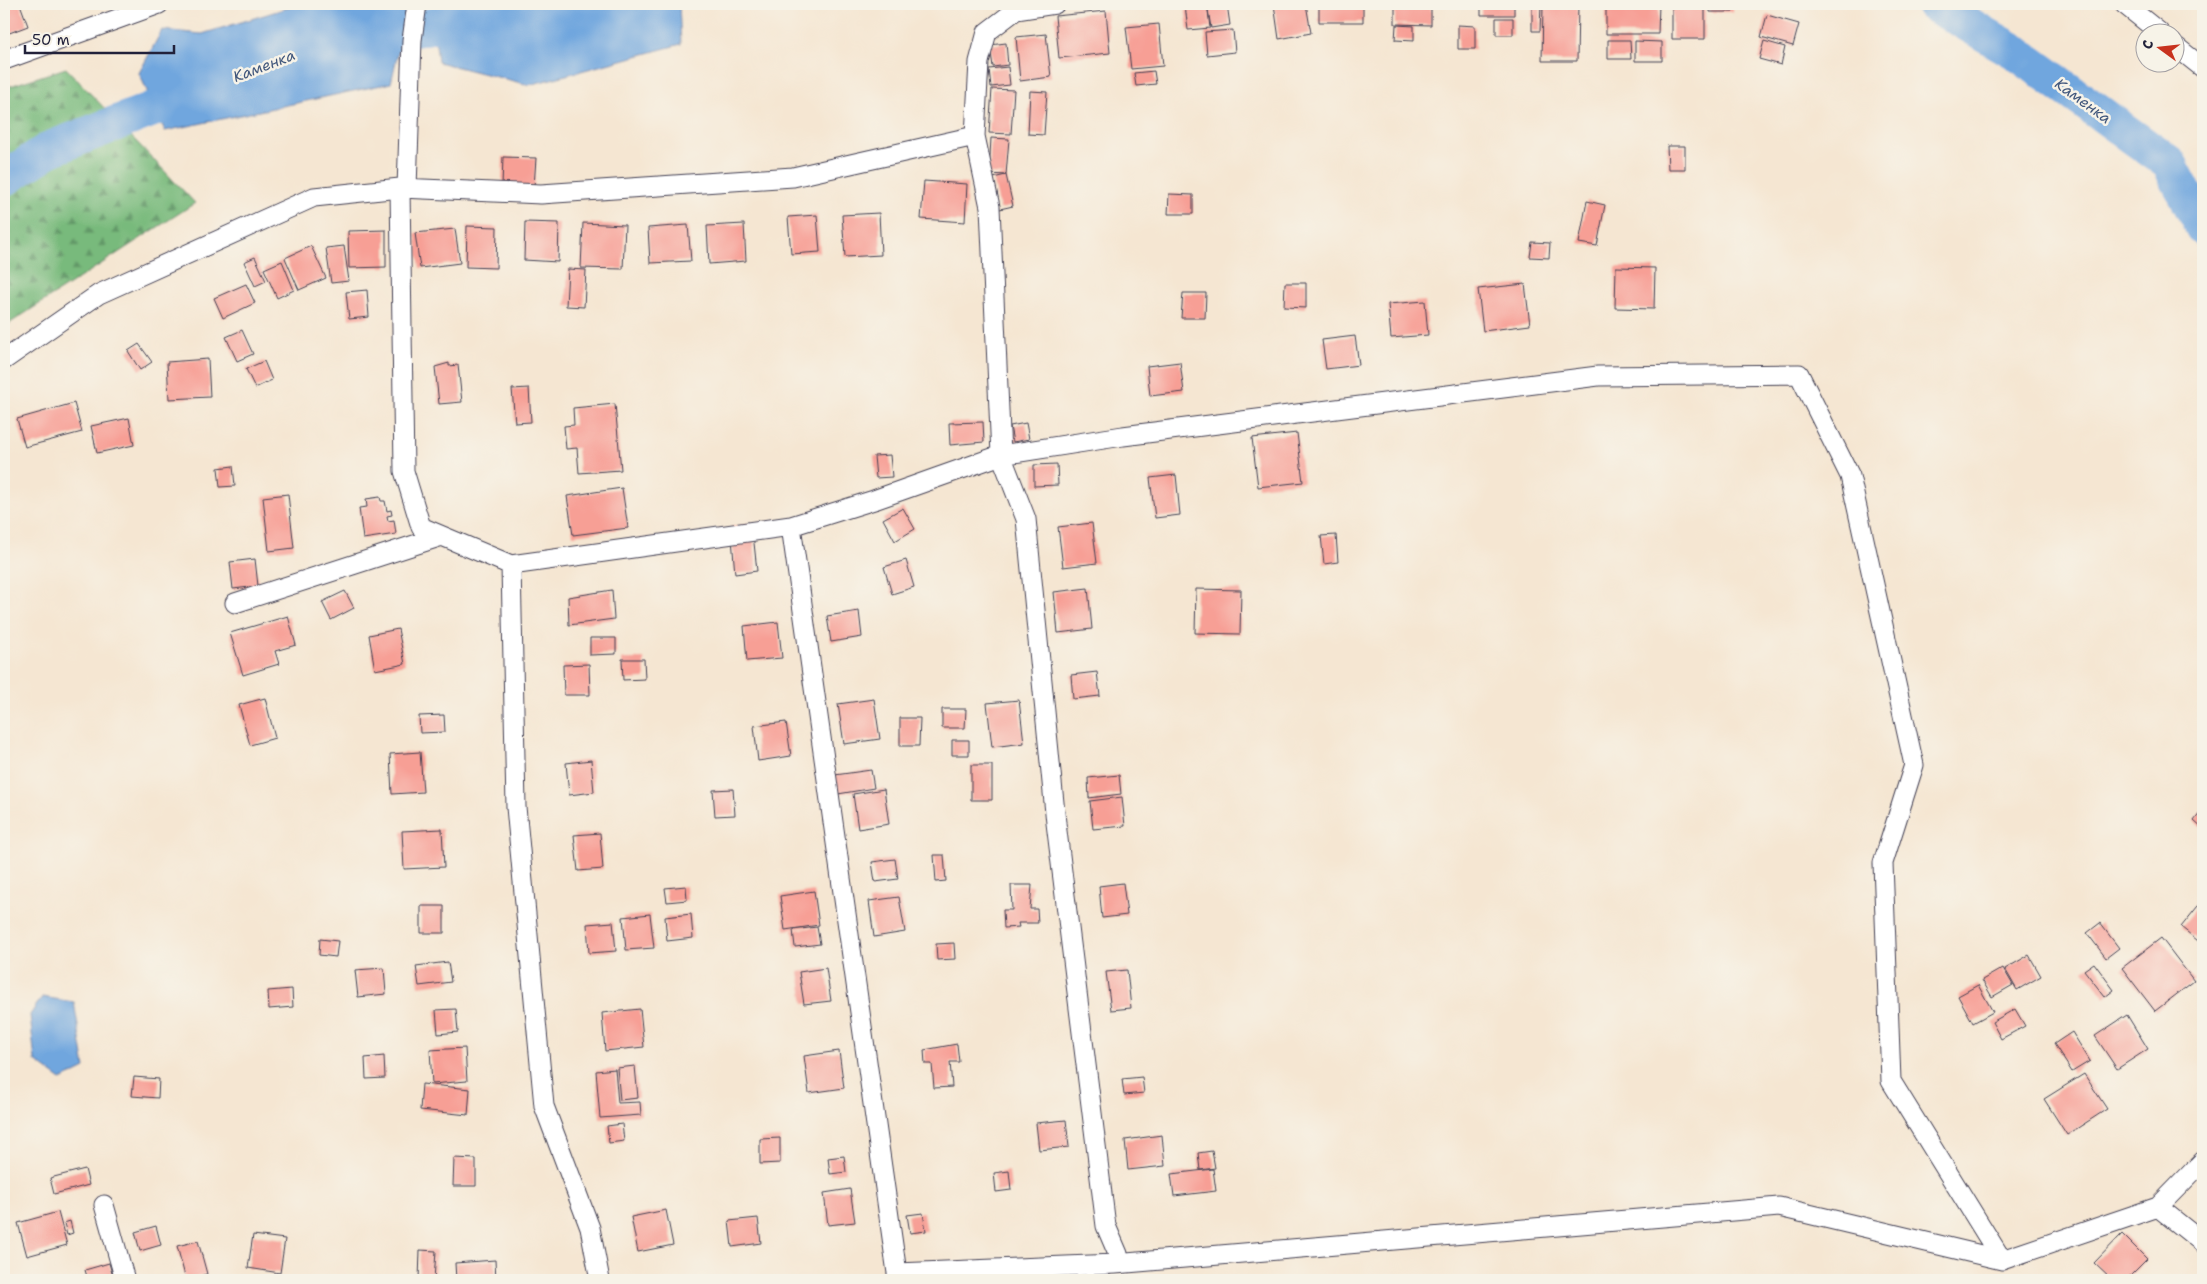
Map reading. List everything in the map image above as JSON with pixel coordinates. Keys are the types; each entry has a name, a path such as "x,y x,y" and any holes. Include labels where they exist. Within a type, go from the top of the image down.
{"street":[{"path":"4,60 159,4"},
{"path":"1055,4 1016,10 987,32 979,62 975,136 990,207 1002,455 1026,519 1056,823 1106,1226 1118,1254 1115,1264"},
{"path":"2124,4 2146,22"},
{"path":"417,6 412,40 404,188 404,471 421,527 511,565 791,526 874,500 1002,455 1123,436 1598,376 1799,374 1850,476 1914,765 1883,863 1891,1082 2002,1260"},
{"path":"2184,53 2203,68"},
{"path":"4,360 99,294 314,197 404,188 541,194 793,177 975,136"},
{"path":"791,526 897,1273 1115,1264 1778,1207 2002,1260 2158,1207 2203,1161"},
{"path":"235,602 442,536"},
{"path":"511,565 516,807 544,1106 590,1228 600,1280"},
{"path":"104,1205 124,1280"},
{"path":"2158,1207 2203,1243"}],"green space":[{"path":"66,68 195,203 4,327 4,88"}],"water":[{"path":"300,4 409,4 391,83 165,131 139,73 162,30 202,34"},
{"path":"431,4 679,4 681,44 529,85 438,62"},
{"path":"42,997 74,1002 85,1068 61,1080 35,1061 30,1015"}],"building":[{"path":"4,4 20,4 28,26 4,35"},
{"path":"1207,4 1208,6 1227,4 1230,25 1211,28 1208,10 1210,28 1188,30 1185,5"},
{"path":"1274,4 1306,4 1311,33 1279,39"},
{"path":"1319,4 1363,4 1363,22 1319,22"},
{"path":"1395,4 1431,4 1431,25 1395,24"},
{"path":"1481,4 1514,4 1514,15 1481,15"},
{"path":"1532,4 1541,4 1540,31 1532,31"},
{"path":"1543,4 1578,4 1577,61 1542,61"},
{"path":"1606,4 1659,4 1658,34 1606,34"},
{"path":"1672,4 1705,4 1705,39 1672,39"},
{"path":"1710,4 1733,4 1733,12 1710,12"},
{"path":"1106,11 1110,53 1059,58 1055,16"},
{"path":"1767,15 1799,24 1793,46 1761,37"},
{"path":"1496,18 1513,18 1513,35 1496,35"},
{"path":"1159,24 1163,66 1131,69 1126,27"},
{"path":"1396,25 1414,26 1414,41 1395,40"},
{"path":"1458,25 1475,26 1475,49 1458,49"},
{"path":"1233,30 1235,52 1207,55 1205,32"},
{"path":"1046,34 1051,77 1020,81 1016,37"},
{"path":"1608,40 1630,40 1631,59 1608,59"},
{"path":"1635,41 1662,42 1662,61 1635,61"},
{"path":"1764,41 1785,47 1781,65 1759,59"},
{"path":"1006,43 1008,65 993,67 990,45"},
{"path":"1008,67 1010,85 991,87 989,69"},
{"path":"1154,71 1156,84 1136,86 1134,73"},
{"path":"992,89 1014,90 1011,134 989,133"},
{"path":"1030,91 1047,92 1044,135 1028,134"},
{"path":"991,138 1009,139 1006,175 989,174"},
{"path":"1667,146 1685,146 1685,169 1668,169"},
{"path":"503,157 536,158 534,187 502,186"},
{"path":"1006,175 1013,206 1000,209 993,178"},
{"path":"924,181 967,184 965,222 921,219"},
{"path":"1169,194 1193,195 1193,214 1168,214"},
{"path":"1587,201 1605,205 1597,246 1579,243"},
{"path":"879,213 881,255 845,257 842,215"},
{"path":"817,215 820,252 791,254 788,217"},
{"path":"525,222 559,223 558,262 524,260"},
{"path":"583,223 625,225 623,269 581,268"},
{"path":"744,224 746,261 709,264 707,226"},
{"path":"688,225 691,261 650,263 648,228"},
{"path":"467,226 497,227 496,268 466,267"},
{"path":"455,229 460,263 420,268 415,233"},
{"path":"386,230 386,267 349,268 348,231"},
{"path":"1532,242 1550,243 1549,258 1530,257"},
{"path":"311,246 326,278 299,290 285,258"},
{"path":"344,246 349,281 331,283 326,248"},
{"path":"255,257 266,281 255,286 244,262"},
{"path":"282,261 294,290 277,298 264,269"},
{"path":"1616,267 1655,268 1654,309 1615,308"},
{"path":"568,269 586,270 584,307 566,306"},
{"path":"1285,283 1306,283 1306,308 1284,307"},
{"path":"246,284 255,303 223,318 214,298"},
{"path":"1525,284 1530,325 1483,331 1478,289"},
{"path":"367,290 369,317 349,319 346,292"},
{"path":"1183,293 1206,293 1205,318 1181,318"},
{"path":"1425,301 1428,335 1391,338 1388,304"},
{"path":"242,330 253,354 237,361 226,337"},
{"path":"1355,336 1359,365 1326,369 1322,340"},
{"path":"139,344 152,362 140,370 128,351"},
{"path":"208,359 210,397 169,399 167,362"},
{"path":"264,361 272,380 255,388 246,369"},
{"path":"1180,362 1184,392 1150,396 1147,366"},
{"path":"449,363 449,366 458,365 462,402 439,404 435,367"},
{"path":"529,388 531,422 515,423 512,389"},
{"path":"74,403 82,432 25,447 17,419"},
{"path":"615,404 621,470 579,473 577,448 566,449 564,426 574,425 573,408"},
{"path":"129,418 134,445 97,453 91,426"},
{"path":"983,422 984,442 950,445 949,423"},
{"path":"1026,423 1029,439 1013,442 1010,426"},
{"path":"1297,433 1303,482 1258,487 1252,438"},
{"path":"890,455 892,477 876,478 874,456"},
{"path":"1057,464 1058,485 1034,486 1034,465"},
{"path":"233,466 235,486 220,487 218,468"},
{"path":"1176,475 1180,515 1155,518 1150,478"},
{"path":"622,488 628,528 573,535 567,496"},
{"path":"288,494 294,548 269,551 263,497"},
{"path":"380,497 381,501 385,501 387,511 391,510 392,515 387,516 388,521 394,520 396,534 363,539 359,508 367,507 366,499"},
{"path":"903,508 915,529 895,541 883,519"},
{"path":"1092,523 1097,563 1063,567 1058,527"},
{"path":"752,524 757,571 735,574 731,527"},
{"path":"1336,535 1338,562 1324,564 1321,536"},
{"path":"255,559 258,586 233,589 230,562"},
{"path":"906,560 914,587 892,594 884,567"},
{"path":"1088,588 1092,629 1058,633 1054,592"},
{"path":"1196,589 1241,590 1240,634 1195,633"},
{"path":"612,590 614,619 569,625 568,597"},
{"path":"345,591 354,608 331,620 322,602"},
{"path":"859,611 862,637 831,642 827,616"},
{"path":"288,616 296,645 275,651 279,664 243,675 230,633"},
{"path":"778,622 782,658 747,661 744,626"},
{"path":"398,629 405,664 375,670 369,635"},
{"path":"590,638 616,638 616,654 590,655"},
{"path":"622,659 644,659 645,679 623,680"},
{"path":"589,664 590,695 564,695 563,665"},
{"path":"1097,672 1100,696 1073,699 1071,675"},
{"path":"265,698 275,738 250,745 239,705"},
{"path":"874,699 880,739 844,744 838,704"},
{"path":"1019,700 1024,743 992,747 987,703"},
{"path":"942,709 966,709 965,728 942,728"},
{"path":"444,715 445,732 420,733 419,716"},
{"path":"900,718 920,718 919,746 900,746"},
{"path":"786,722 791,756 758,761 754,726"},
{"path":"952,740 969,740 969,755 952,755"},
{"path":"420,752 423,792 392,794 390,754"},
{"path":"591,760 594,792 569,795 566,763"},
{"path":"971,765 992,765 992,800 971,800"},
{"path":"871,770 874,788 838,794 835,775"},
{"path":"1119,775 1121,794 1089,798 1088,778"},
{"path":"733,789 735,815 715,816 713,790"},
{"path":"884,789 889,824 858,829 853,794"},
{"path":"1122,797 1125,826 1093,829 1090,801"},
{"path":"2203,809 2203,829 2194,821"},
{"path":"442,829 444,867 404,869 402,831"},
{"path":"600,833 603,869 578,871 574,835"},
{"path":"934,855 944,855 946,881 936,882"},
{"path":"895,859 898,879 875,882 872,862"},
{"path":"1123,883 1127,915 1102,918 1099,886"},
{"path":"1011,885 1032,885 1030,909 1037,909 1038,923 1018,923 1019,927 1004,928 1003,910 1012,910"},
{"path":"686,886 687,900 667,902 665,888"},
{"path":"814,891 819,925 785,930 780,896"},
{"path":"899,897 905,932 874,937 869,901"},
{"path":"2203,901 2203,945 2181,927"},
{"path":"421,906 444,906 444,933 421,933"},
{"path":"650,914 654,948 626,950 623,917"},
{"path":"691,914 693,938 667,941 665,917"},
{"path":"613,922 616,951 589,953 587,924"},
{"path":"2100,923 2119,948 2106,958 2087,933"},
{"path":"817,927 820,944 795,947 793,930"},
{"path":"2161,938 2194,981 2155,1011 2122,968"},
{"path":"320,939 338,941 336,957 319,955"},
{"path":"954,943 955,959 937,960 936,944"},
{"path":"2029,955 2041,976 2017,990 2005,969"},
{"path":"448,962 451,982 419,986 416,966"},
{"path":"2094,963 2114,990 2105,997 2084,970"},
{"path":"384,968 386,994 358,997 355,970"},
{"path":"826,968 831,1001 804,1004 799,972"},
{"path":"2003,968 2013,985 1992,997 1982,980"},
{"path":"1127,970 1131,1008 1111,1010 1106,972"},
{"path":"1978,985 1993,1012 1973,1023 1958,996"},
{"path":"292,989 293,1007 269,1009 268,991"},
{"path":"456,1009 458,1032 438,1034 436,1010"},
{"path":"640,1009 644,1047 605,1051 602,1013"},
{"path":"2015,1009 2025,1026 2001,1039 1992,1022"},
{"path":"2127,1015 2148,1049 2117,1069 2095,1036"},
{"path":"2072,1032 2090,1061 2072,1072 2054,1044"},
{"path":"957,1044 959,1062 950,1062 952,1087 934,1088 932,1064 925,1064 924,1050"},
{"path":"465,1048 467,1081 432,1084 430,1050"},
{"path":"839,1051 844,1088 809,1093 804,1056"},
{"path":"384,1056 385,1078 366,1079 365,1058"},
{"path":"635,1066 638,1098 620,1100 617,1068"},
{"path":"615,1069 618,1103 640,1102 641,1115 600,1118 596,1071"},
{"path":"2084,1074 2107,1109 2067,1135 2044,1099"},
{"path":"134,1077 159,1079 158,1098 132,1096"},
{"path":"1142,1077 1144,1093 1124,1095 1122,1079"},
{"path":"422,1084 470,1089 468,1115 420,1110"},
{"path":"1066,1120 1069,1147 1039,1150 1036,1123"},
{"path":"622,1124 624,1141 609,1143 607,1126"},
{"path":"1162,1135 1165,1166 1128,1170 1125,1140"},
{"path":"780,1138 780,1163 760,1164 760,1139"},
{"path":"1212,1151 1215,1168 1200,1170 1198,1153"},
{"path":"844,1156 846,1172 830,1174 828,1158"},
{"path":"454,1158 476,1159 476,1186 453,1186"},
{"path":"85,1169 89,1185 54,1194 50,1178"},
{"path":"1213,1169 1216,1191 1174,1196 1171,1174"},
{"path":"1009,1171 1011,1190 996,1192 994,1173"},
{"path":"850,1189 855,1222 828,1225 824,1193"},
{"path":"666,1210 673,1245 638,1252 631,1217"},
{"path":"58,1212 67,1245 27,1256 18,1223"},
{"path":"923,1213 926,1231 910,1233 907,1215"},
{"path":"758,1218 761,1243 732,1247 729,1221"},
{"path":"70,1221 73,1233 67,1235 64,1223"},
{"path":"156,1226 161,1245 140,1251 135,1232"},
{"path":"2122,1234 2147,1259 2126,1280 2112,1280 2094,1263"},
{"path":"253,1235 285,1239 280,1273 248,1268"},
{"path":"198,1241 207,1274 186,1280 177,1246"},
{"path":"420,1250 436,1251 434,1280 419,1280"},
{"path":"495,1260 496,1280 456,1280 455,1263"},
{"path":"109,1263 114,1280 88,1280 85,1270"}],"waterway":[{"name":"Каменка","path":"374,37 541,4"},
{"name":"Каменка","path":"1933,4 2014,51 2169,163 2203,228"},
{"name":"Каменка","path":"4,179 50,149 202,90"}]}
